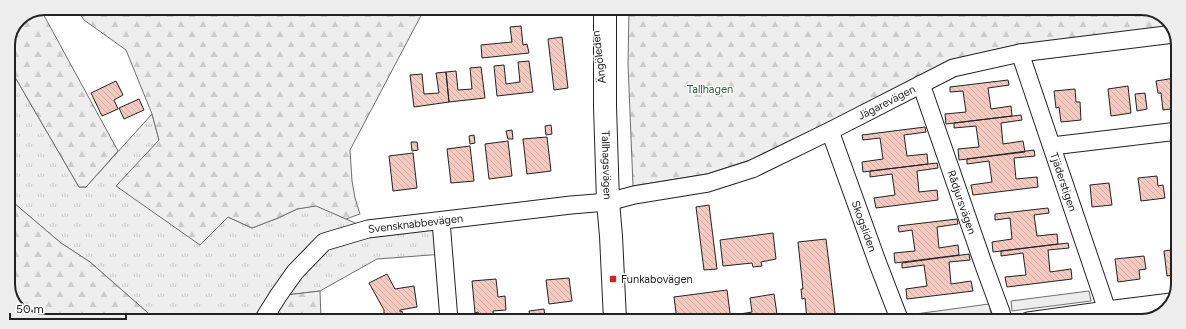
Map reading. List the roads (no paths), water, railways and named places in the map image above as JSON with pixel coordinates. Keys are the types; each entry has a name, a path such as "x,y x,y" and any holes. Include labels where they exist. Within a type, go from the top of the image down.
{"main road":[{"name":"Ängöleden","path":"595,15 605,106"},
{"name":"Tallhagsvägen","path":"605,15 605,106 608,202 615,314"}],"street":[{"name":"Jägarevägen","path":"608,202 634,194 708,183 752,169 953,68 1020,53 1169,35"},
{"name":"Tjäderstigen","path":"1020,53 1107,310"},
{"name":"Rådjursvägen","path":"921,84 1001,314"},
{"name":"Skogsliden","path":"830,131 897,314"},
{"path":"1052,146 1171,132"},
{"name":"Svensknabbevägen","path":"267,314 295,272 324,242 368,229 608,202"},
{"path":"441,221 449,314"},
{"path":"1078,314 1164,303"}],"place":[{"name":"Funkabovägen","path":"613,279"}],"park label":[{"name":"Tallhagen","path":"710,89"}]}
